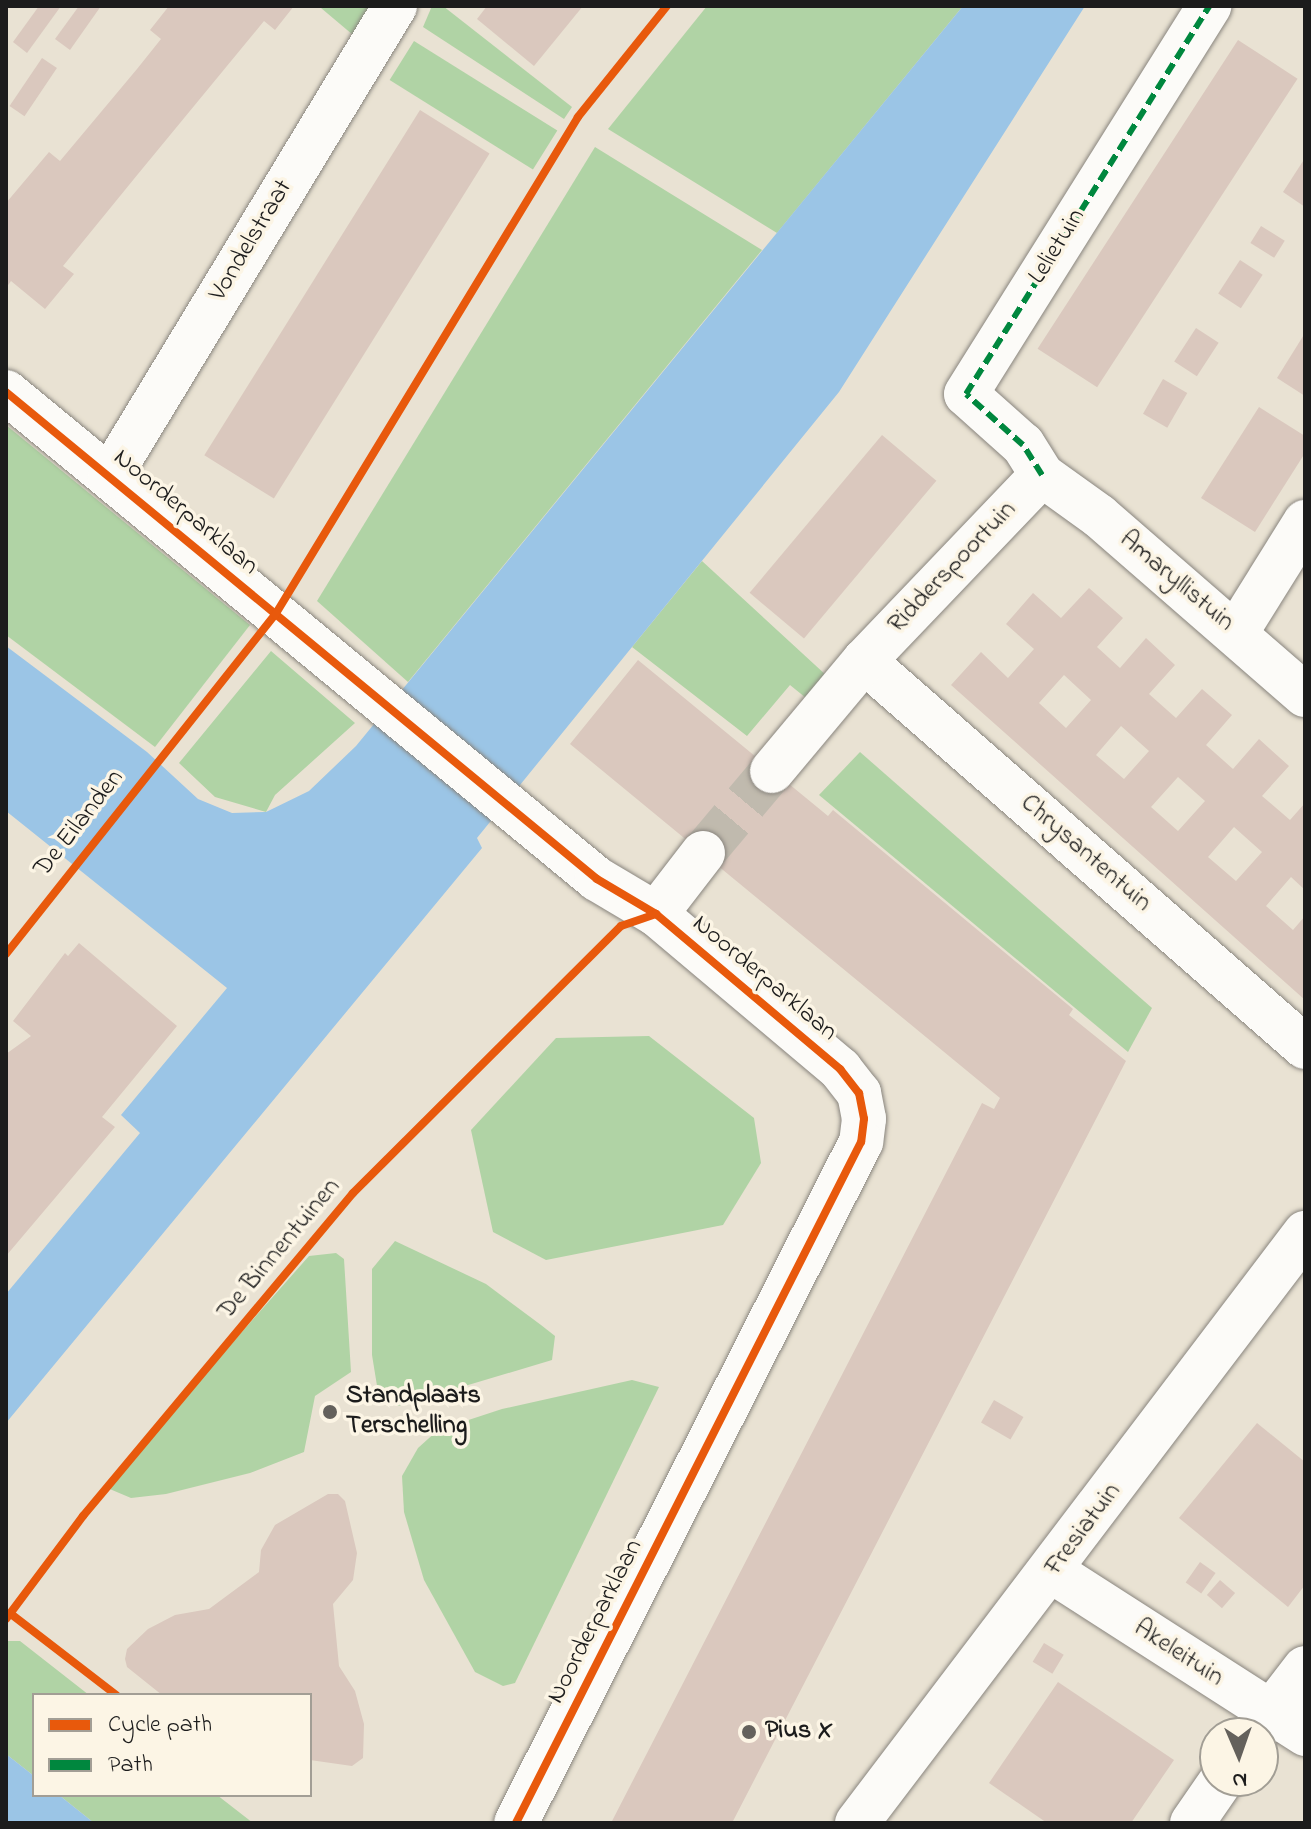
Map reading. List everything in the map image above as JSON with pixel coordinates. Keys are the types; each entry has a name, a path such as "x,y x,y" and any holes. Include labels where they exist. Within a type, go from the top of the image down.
{"street":[{"name":"Vondelstraat","path":"110,476 395,6"},
{"name":"Lelietuin","path":"1042,475 1023,445 966,394 1209,6"},
{"name":"Noorderparklaan","path":"6,392 597,879 656,914 840,1069 859,1093 864,1119 861,1142 516,1823"},
{"name":"Amaryllistuin","path":"1042,475 1099,516 1305,695"},
{"name":"Ridderspoortuin","path":"864,661 1042,475"},
{"path":"1236,633 1305,522"},
{"path":"772,771 864,661"},
{"name":"Chrysantentuin","path":"864,661 1305,1047"},
{"name":"Noorderparklaan","path":"656,914 703,853"},
{"name":"Fresiatuin","path":"857,1823 1053,1572 1305,1233"},
{"name":"Akeleituin","path":"1053,1572 1262,1717"},
{"path":"1279,1721 1305,1668"},
{"path":"1192,1823 1210,1797"}],"green space":[{"path":"366,6 373,10 359,40 321,8"},
{"path":"432,6 443,6 572,107 564,119 423,27"},
{"path":"707,6 963,6 777,233 608,129"},
{"path":"414,41 557,131 533,170 390,80"},
{"path":"595,147 762,250 408,682 317,601"},
{"path":"6,425 250,625 155,747 6,635"},
{"path":"702,561 827,676 806,698 790,685 747,736 632,647"},
{"path":"271,651 355,723 275,795 266,812 215,797 179,763"},
{"path":"860,752 1152,1008 1128,1052 819,795"},
{"path":"649,1036 754,1118 761,1163 723,1225 546,1260 493,1232 471,1130 556,1038"},
{"path":"395,1241 486,1284 541,1325 555,1336 552,1360 398,1406 379,1398 372,1355 372,1269"},
{"path":"336,1253 344,1259 351,1372 315,1396 304,1452 250,1473 166,1494 131,1498 105,1487 309,1256"},
{"path":"632,1380 659,1387 515,1683 503,1686 475,1672 424,1580 404,1512 402,1476 418,1448 438,1430 502,1409"},
{"path":"6,1641 20,1641 86,1693 32,1693 32,1774 6,1754"},
{"path":"62,1797 220,1797 253,1823 94,1823"}],"water":[{"path":"963,6 1085,6 839,392 477,838 482,848 6,1423 6,1294 140,1133 121,1115 227,988 6,811 6,646 147,752 198,799 232,813 266,812 309,791 356,746"},
{"path":"6,1754 32,1774 32,1797 62,1797 94,1823 6,1821"}],"building":[{"path":"39,6 61,6 27,53 13,42"},
{"path":"79,6 101,6 70,50 55,39"},
{"path":"169,6 294,6 275,30 264,21 138,174 63,266 74,274 45,309 11,281 6,288 6,203 49,152 60,161 137,69 161,39 150,30"},
{"path":"487,6 583,6 534,66 477,19"},
{"path":"1238,40 1298,79 1097,387 1038,349"},
{"path":"42,58 57,68 24,116 10,106"},
{"path":"420,110 490,153 274,499 204,455"},
{"path":"1305,158 1305,207 1283,192"},
{"path":"1261,226 1285,241 1274,258 1250,243"},
{"path":"1240,260 1263,275 1241,308 1218,294"},
{"path":"1196,328 1219,343 1197,376 1174,362"},
{"path":"1305,333 1305,396 1277,378"},
{"path":"1163,379 1187,393 1167,428 1143,414"},
{"path":"1259,407 1305,436 1305,453 1255,532 1201,498"},
{"path":"882,435 936,481 804,638 750,593"},
{"path":"1089,588 1123,618 1097,647 1120,668 1146,638 1175,665 1149,694 1176,718 1202,689 1232,715 1206,745 1233,769 1259,739 1289,766 1262,796 1290,820 1305,803 1305,890 1291,877 1266,906 1293,930 1305,916 1305,1000 951,685 981,652 1008,678 1034,649 1006,624 1033,593 1061,618","holes":["1064,675 1091,700 1066,728 1039,703","1121,726 1149,751 1124,779 1096,755","1178,777 1205,801 1178,831 1151,807","1234,827 1262,852 1236,881 1208,857"]},
{"path":"638,660 828,816 833,810 1073,1009 1069,1015 1126,1061 732,1823 611,1823 982,1103 994,1109 1000,1098 570,744"},
{"path":"79,943 177,1026 102,1117 115,1127 6,1256 6,1054 31,1036 13,1021 65,953 68,956"},
{"path":"994,1400 1023,1417 1010,1440 981,1423"},
{"path":"1257,1423 1305,1462 1305,1585 1288,1607 1179,1518"},
{"path":"328,1494 338,1494 345,1501 357,1553 353,1580 333,1604 339,1666 355,1691 364,1724 363,1758 352,1766 312,1760 312,1693 160,1693 127,1667 127,1649 148,1629 175,1615 209,1609 259,1572 261,1550 275,1525"},
{"path":"1200,1562 1216,1573 1201,1593 1186,1582"},
{"path":"1220,1580 1235,1593 1222,1608 1207,1595"},
{"path":"1044,1643 1064,1655 1052,1674 1033,1662"},
{"path":"1058,1682 1174,1760 1131,1823 1047,1823 989,1783"}],"tunnel":[{"path":"703,853 772,771"}],"marked path":[{"path":"1042,475 1023,445 966,394 1209,6"}],"cycle path":[{"name":"De Eilanden","path":"6,954 275,615 578,117 667,6"},
{"path":"6,392 597,879 656,914 840,1069 859,1093 864,1119 861,1142 516,1823"},
{"name":"De Binnentuinen","path":"6,1619 83,1516 353,1193 621,926 656,914"},
{"path":"11,1614 113,1693"}],"place":[{"name":"Standplaats Terschelling","path":"330,1412"},
{"name":"Pius X","path":"749,1732"}]}
